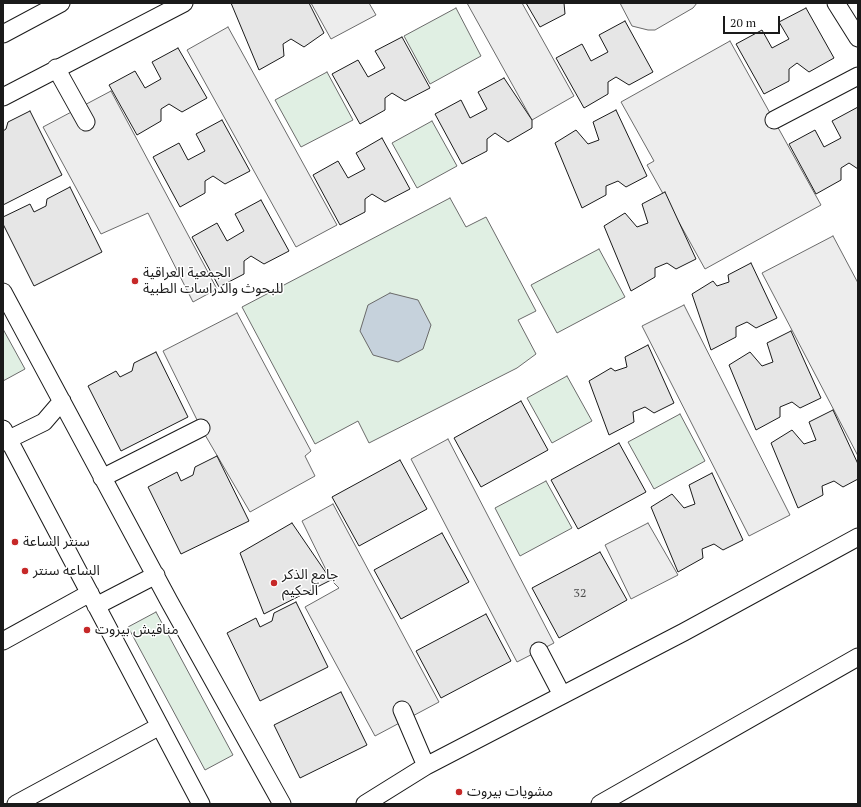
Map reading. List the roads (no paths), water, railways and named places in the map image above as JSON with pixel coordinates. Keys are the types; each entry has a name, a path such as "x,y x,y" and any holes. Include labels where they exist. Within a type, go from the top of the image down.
{"street":[{"path":"3,34 43,7 61,3"},
{"path":"3,97 56,68 184,3"},
{"path":"837,3 858,38"},
{"path":"56,68 86,122"},
{"path":"774,120 858,76"},
{"path":"3,292 102,478 282,804"},
{"path":"62,401 44,422 5,437 201,804"},
{"path":"102,478 201,428"},
{"path":"365,804 382,800 426,766 684,632 858,537"},
{"path":"3,641 93,600 156,575"},
{"path":"539,651 562,695"},
{"path":"600,804 858,657"},
{"path":"402,710 426,766"},
{"path":"16,804 160,726"}],"place":[{"name":"الجمعية العراقية للبحوث والدراسات الطبية","path":"135,281"},
{"name":"سنتر الساعة","path":"15,542"},
{"name":"الساعه سنتر","path":"25,571"},
{"name":"جامع الذكر الحكيم","path":"274,583"},
{"name":"مناقيش بيروت","path":"87,630"},
{"name":"مشويات بيروت","path":"459,792"}]}
